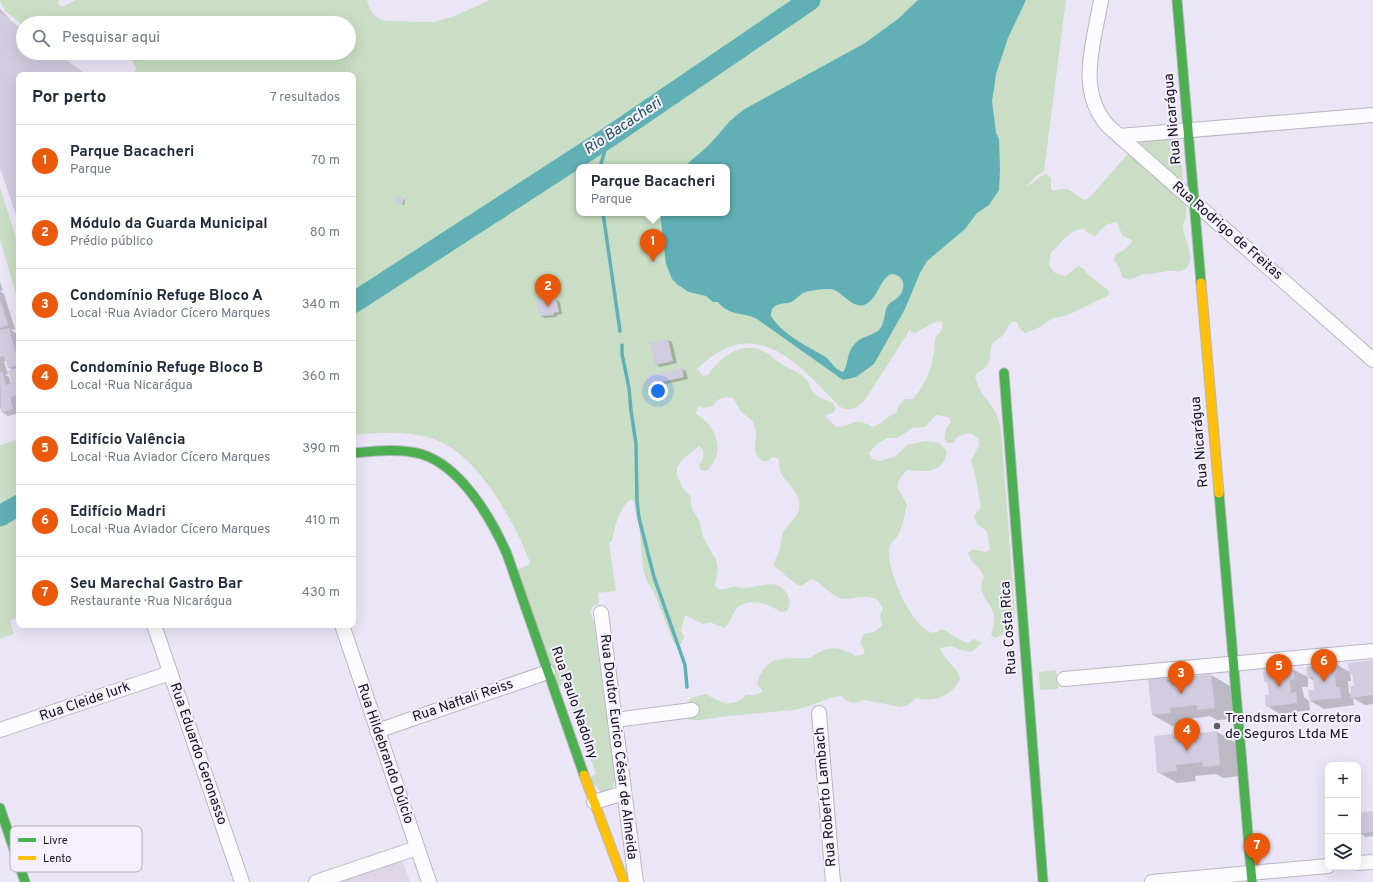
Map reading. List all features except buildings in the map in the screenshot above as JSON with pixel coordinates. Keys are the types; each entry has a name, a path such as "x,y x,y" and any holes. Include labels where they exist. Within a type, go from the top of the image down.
{"street":[{"name":"Rua Rodrigo de Freitas","path":"1101,0 1089,70 1090,93 1099,116 1194,204 1373,360"},
{"name":"Rua Nicarágua","path":"1177,0 1251,877"},
{"path":"1119,136 1373,115"},
{"name":"Rua Costa Rica","path":"1004,373 1043,882"},
{"name":"Rua Paulo Nadolny","path":"356,453 398,451 429,457 443,464 478,503 498,533 624,882"},
{"name":"Rua Doutor Eurico César de Almeida","path":"601,613 636,882"},
{"name":"Rua Eduardo Geronasso","path":"155,628 242,882"},
{"name":"Rua Hildebrando Dúlcio","path":"343,628 428,882"},
{"path":"1064,679 1373,651"},
{"name":"Rua Naftali Reiss","path":"377,731 548,672"},
{"name":"Rua Cleide Iurk","path":"0,730 170,673"},
{"path":"615,720 692,710"},
{"name":"Rua Roberto Lambach","path":"819,713 833,882"},
{"path":"594,802 624,793"},
{"path":"0,808 10,838"},
{"path":"316,882 417,848"},
{"path":"1361,863 1373,862"},
{"path":"1152,882 1251,877 1325,866"},
{"path":"22,872 25,882"}],"shaded area":[{"path":"402,860 410,882 340,882"}],"green space":[{"path":"0,0 59,0 58,3 62,7 76,0 367,0 372,13 377,18 384,21 434,22 455,16 490,0 1066,0 1044,171 1036,176 1025,188 1043,175 1047,174 1051,178 1051,189 1054,191 1065,189 1085,200 1090,197 1127,155 1132,155 1186,199 1186,216 1183,227 1190,251 1189,263 1187,268 1181,271 1144,274 1132,279 1126,279 1122,277 1120,269 1114,260 1116,254 1124,250 1133,241 1122,235 1118,224 1115,222 1106,225 1095,236 1088,233 1085,229 1079,229 1070,233 1051,252 1049,265 1055,273 1066,276 1078,266 1084,269 1089,276 1109,292 1109,295 1066,316 1053,318 1038,328 1025,333 1019,328 1017,322 1012,322 1003,335 993,343 987,366 975,376 981,391 996,413 1001,429 1015,615 1003,634 995,638 991,635 994,616 982,593 981,588 984,578 981,570 972,561 968,553 972,549 986,552 990,550 987,531 977,524 974,516 981,507 976,478 971,461 979,445 978,438 970,433 958,436 953,443 947,443 944,438 947,427 951,422 949,417 936,415 925,427 913,428 897,438 887,438 877,444 869,453 872,459 880,461 896,456 907,445 925,441 939,443 947,451 945,459 938,468 927,471 907,470 900,478 897,486 907,505 901,530 890,544 889,548 889,559 901,596 915,619 922,627 932,633 942,629 968,643 974,639 982,643 972,652 951,646 940,648 944,656 956,670 960,679 952,690 936,699 929,700 916,698 908,705 900,707 865,700 853,703 845,700 842,696 830,698 794,710 700,720 689,720 682,715 682,708 691,698 706,694 722,702 731,703 736,702 746,695 761,693 762,690 757,684 761,674 765,667 777,660 810,658 821,651 832,648 849,652 855,656 863,655 865,651 861,641 863,636 864,634 874,632 882,626 880,616 883,609 878,600 872,598 840,598 812,579 801,586 798,585 774,566 775,559 780,549 783,533 798,511 798,497 781,473 778,458 772,457 768,461 762,461 756,454 756,432 753,421 742,413 733,398 722,398 713,406 703,408 698,406 696,414 709,425 717,440 718,448 716,456 706,471 701,470 699,465 703,459 703,450 699,446 684,458 677,467 677,475 682,487 690,496 692,509 699,520 703,537 716,560 718,569 715,585 718,589 722,589 774,584 783,589 790,601 787,611 780,612 765,604 754,602 743,604 737,608 727,626 724,628 710,622 703,624 685,615 681,630 684,637 680,646 677,646 673,641 653,590 646,578 642,563 639,524 634,501 630,500 626,504 616,524 612,541 609,543 616,591 598,593 599,603 593,606 590,612 594,623 615,779 612,790 603,794 588,778 596,774 564,685 556,687 516,570 527,566 530,562 515,529 495,495 471,464 443,443 422,436 410,434 375,433 356,435 356,72 135,72 136,68 132,61 356,60 356,16 16,16 16,20 5,11","holes":["940,321 943,323 941,331 935,338 934,355 930,371 923,386 913,399 905,399 899,405 896,413 873,427 861,422 853,422 842,427 836,427 825,416 834,412 836,408 833,403 816,395 807,380 802,376 781,364 767,353 758,349 742,349 726,356 708,375 703,376 697,369 718,352 737,345 756,344 773,350 790,360 806,373 838,405 845,409 852,409 865,400 911,328 911,332 915,333 933,323"]},
{"path":"1176,138 1180,140 1183,180 1179,182 1139,144 1141,141"},
{"path":"0,187 16,238 16,295 0,239"},
{"path":"16,440 16,618 10,621 14,634 0,639 0,445"},
{"path":"1056,670 1058,689 1040,690 1039,672"}],"water":[{"path":"918,0 1026,0 1008,38 996,74 992,101 996,133 999,139 999,190 989,205 977,213 965,229 927,261 920,273 905,309 874,364 856,377 843,380 757,319 731,312 718,302 713,302 706,296 689,292 678,285 672,279 666,264 660,216 730,216 730,164 687,164 710,144 730,121 743,110 865,43 898,19","holes":["891,274 898,276 903,281 902,292 888,305 881,328 873,334 859,340 851,349 845,370 843,372 837,369 824,356 802,344 788,334 771,316 772,309 776,305 790,302 803,293 809,291 831,289 840,293 852,303 857,305 866,304 874,297 887,277"]}],"waterway":[{"name":"Rio Bacacheri","path":"356,301 609,137 810,0"},
{"path":"601,164 609,137"},
{"path":"603,216 620,331"},
{"path":"622,345 622,354 629,388 636,444 637,501 639,518 654,577 685,665 687,687"},
{"name":"Rio Bacacheri","path":"0,516 16,507"}],"traffic: fast":[{"path":"1177,0 1201,283"},
{"path":"1004,373 1043,882"},
{"path":"356,453 404,451 421,454 436,460 449,470 462,481 473,495 492,525 507,554 584,775"},
{"path":"1219,493 1252,882"},
{"path":"0,808 10,838"},
{"path":"22,872 25,882"}],"traffic: slow":[{"path":"1201,283 1219,493"},
{"path":"584,775 624,882"}],"place":[{"name":"Parque Bacacheri","path":"653,262"},
{"name":"Módulo da Guarda Municipal","path":"548,307"},
{"name":"Edifício Madri","path":"1324,682"},
{"name":"Edifício Valência","path":"1279,687"},
{"name":"Condomínio Refuge Bloco A","path":"1181,694"},
{"name":"Trendsmart Corretora de Seguros Ltda ME","path":"1217,726"},
{"name":"Condomínio Refuge Bloco B","path":"1187,751"},
{"name":"Seu Marechal Gastro Bar","path":"1257,866"}]}
